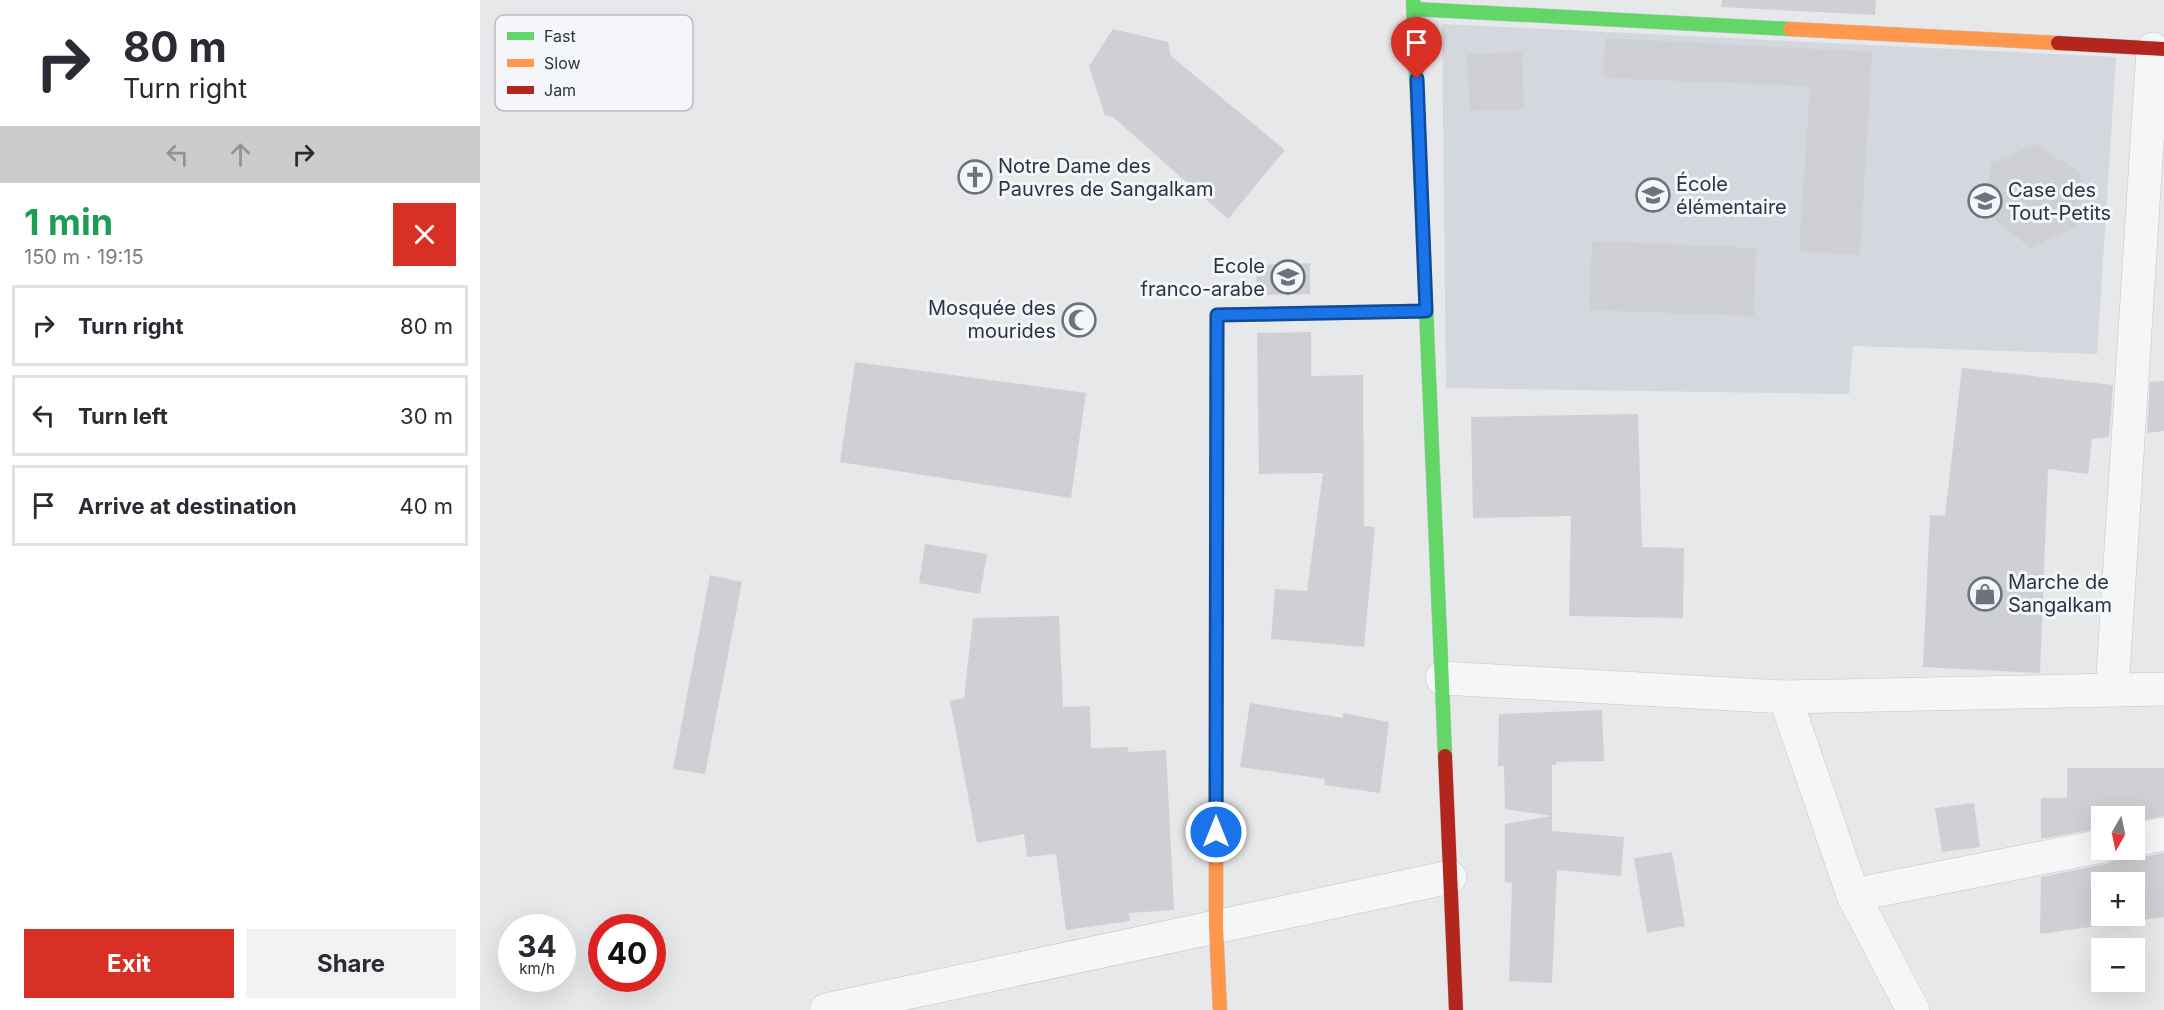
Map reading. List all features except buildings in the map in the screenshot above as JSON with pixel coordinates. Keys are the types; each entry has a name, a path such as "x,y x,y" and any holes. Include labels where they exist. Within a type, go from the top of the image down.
{"street":[{"path":"1456,1010 1414,5 2158,49 2112,690"},
{"path":"1220,1010 1216,927 1217,315 1426,311"},
{"path":"1442,678 1785,697 2164,689"},
{"path":"1785,697 1853,895 1913,1010"},
{"path":"2145,838 2164,834"},
{"path":"1853,895 2091,848"},
{"path":"826,1010 919,999 1216,927 1450,877"}],"shaded area":[{"name":"École élémentaire","path":"1442,24 2116,57 2097,354 1853,346 1849,394 1446,388"}],"traffic: fast":[{"path":"1413,0 1445,756"},
{"path":"1414,9 1790,29"},
{"path":"1216,682 1217,315 1426,311"}],"traffic: slow":[{"path":"1790,29 2058,43"},
{"path":"1216,682 1216,927 1220,1010"}],"traffic: jam":[{"path":"2058,43 2164,49"},
{"path":"1445,756 1456,1010"}],"place":[{"name":"Notre Dame des Pauvres de Sangalkam","path":"975,177"},
{"name":"École élémentaire","path":"1653,195"},
{"name":"Case des Tout-Petits","path":"1985,201"},
{"name":"Ecole franco-arabe","path":"1288,277"},
{"name":"Mosquée des mourides","path":"1079,320"},
{"name":"Marche de Sangalkam","path":"1985,594"}],"route":[{"path":"1216,832 1217,315 1426,311 1417,79"}]}
